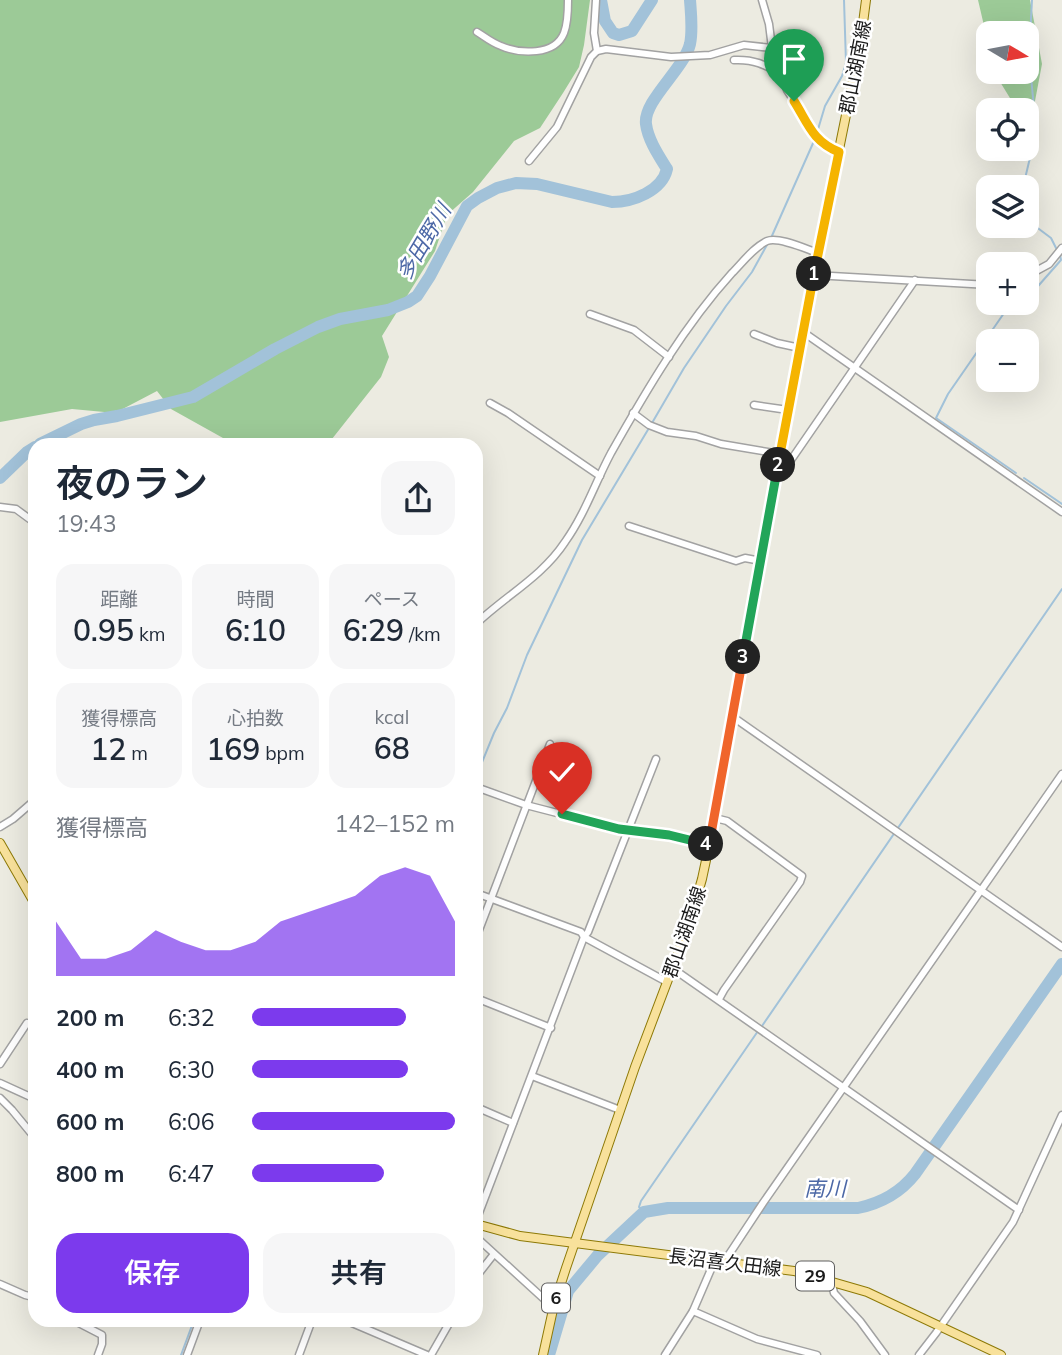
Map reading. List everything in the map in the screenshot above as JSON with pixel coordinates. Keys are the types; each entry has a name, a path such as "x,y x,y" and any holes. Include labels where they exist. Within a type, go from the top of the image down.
{"main road":[{"name":"郡山湖南線","path":"542,1355 554,1305 579,1243 620,1110 695,905 715,818 779,454 860,46 866,0"},
{"path":"0,843 28,892"},
{"name":"長沼喜久田線","path":"483,1225 520,1236 794,1270 877,1296 1001,1355"}],"street":[{"path":"477,32 504,48 539,51 554,45 562,37 568,0"},
{"path":"596,0 594,33 597,51"},
{"path":"762,0 772,48 778,56 787,90 816,138 839,152"},
{"path":"529,161 556,127 591,57 597,51 671,57 710,55 744,46 772,48"},
{"path":"734,60 766,64 783,75"},
{"path":"483,618 554,558 583,514 633,413 714,293 757,248 769,240 781,241 818,253"},
{"path":"1039,269 1049,264 1062,248"},
{"path":"814,275 976,284"},
{"path":"777,468 783,467 791,460 915,280"},
{"path":"590,314 634,330 669,357"},
{"path":"803,332 1062,512"},
{"path":"754,334 800,348"},
{"path":"489,403 509,413 600,476"},
{"path":"754,405 788,410"},
{"path":"633,413 649,425 667,432 779,454"},
{"path":"0,507 16,509 28,518"},
{"path":"629,526 736,561 745,558 761,561"},
{"path":"733,717 1062,947"},
{"path":"483,918 550,744"},
{"path":"483,1204 584,937 656,759"},
{"path":"724,1262 1062,774"},
{"path":"483,791 526,805 628,830 669,835 709,845"},
{"path":"0,827 28,806"},
{"path":"715,818 727,821 802,876 719,999"},
{"path":"483,896 581,932 584,937 667,982"},
{"path":"672,968 1019,1210"},
{"path":"483,1001 551,1028"},
{"path":"0,1064 27,1023"},
{"path":"532,1076 620,1110"},
{"path":"0,1083 28,1096"},
{"path":"0,1098 28,1129"},
{"path":"483,1110 513,1123"},
{"path":"919,1355 1007,1231 1062,1115"},
{"path":"483,1244 554,1305"},
{"path":"483,1268 494,1254"},
{"path":"665,1355 693,1311 715,1261"},
{"path":"831,1280 834,1293 886,1355"},
{"path":"0,1284 28,1296"},
{"path":"693,1311 757,1339 817,1355"},
{"path":"87,1327 102,1335 98,1355"},
{"path":"187,1355 197,1327"},
{"path":"299,1355 309,1327"},
{"path":"360,1327 412,1352 429,1355 446,1327"},
{"path":"779,1355 782,1346"}],"green space":[{"path":"0,0 590,0 579,67 540,128 514,141 473,192 447,215 435,251 382,336 389,357 381,377 333,438 223,438 171,409 157,391 115,413 72,409 0,422"},
{"path":"978,0 1030,0 1034,21 983,21"},
{"path":"1001,84 1038,84 1036,98 1010,98"}],"waterway":[{"name":"多田野川","path":"601,0 605,21 613,33 619,35 632,31 652,0"},
{"name":"多田野川","path":"52,438 94,420 193,397 318,327 340,319 388,310 408,302 417,296 430,276 467,206 497,188 516,183 537,184 612,202 646,194 659,183 667,169 649,136 647,115 690,44 690,0"},
{"path":"816,136 825,106 842,76 846,63 844,0"},
{"path":"1026,175 1034,141 1029,56 1032,0"},
{"path":"771,238 814,141"},
{"path":"1039,229 1051,238 1057,250"},
{"path":"652,423 684,368 752,272 768,243"},
{"path":"1039,285 1061,260 1060,255"},
{"path":"1003,315 948,394 936,418 1016,473"},
{"path":"483,760 527,655 582,540 649,428"},
{"name":"多田野川","path":"0,478 28,451"},
{"path":"1024,478 1062,504"},
{"path":"762,1026 1062,589"},
{"name":"南川","path":"549,1355 568,1291 598,1255 644,1212 668,1208 858,1208 897,1192 915,1174 1062,964"},
{"path":"644,1212 639,1207 641,1201 758,1031"},
{"path":"181,1355 191,1327"}],"route":[{"path":"562,814 619,829 669,835 709,845 779,454 839,152 816,138 794,101"}]}
